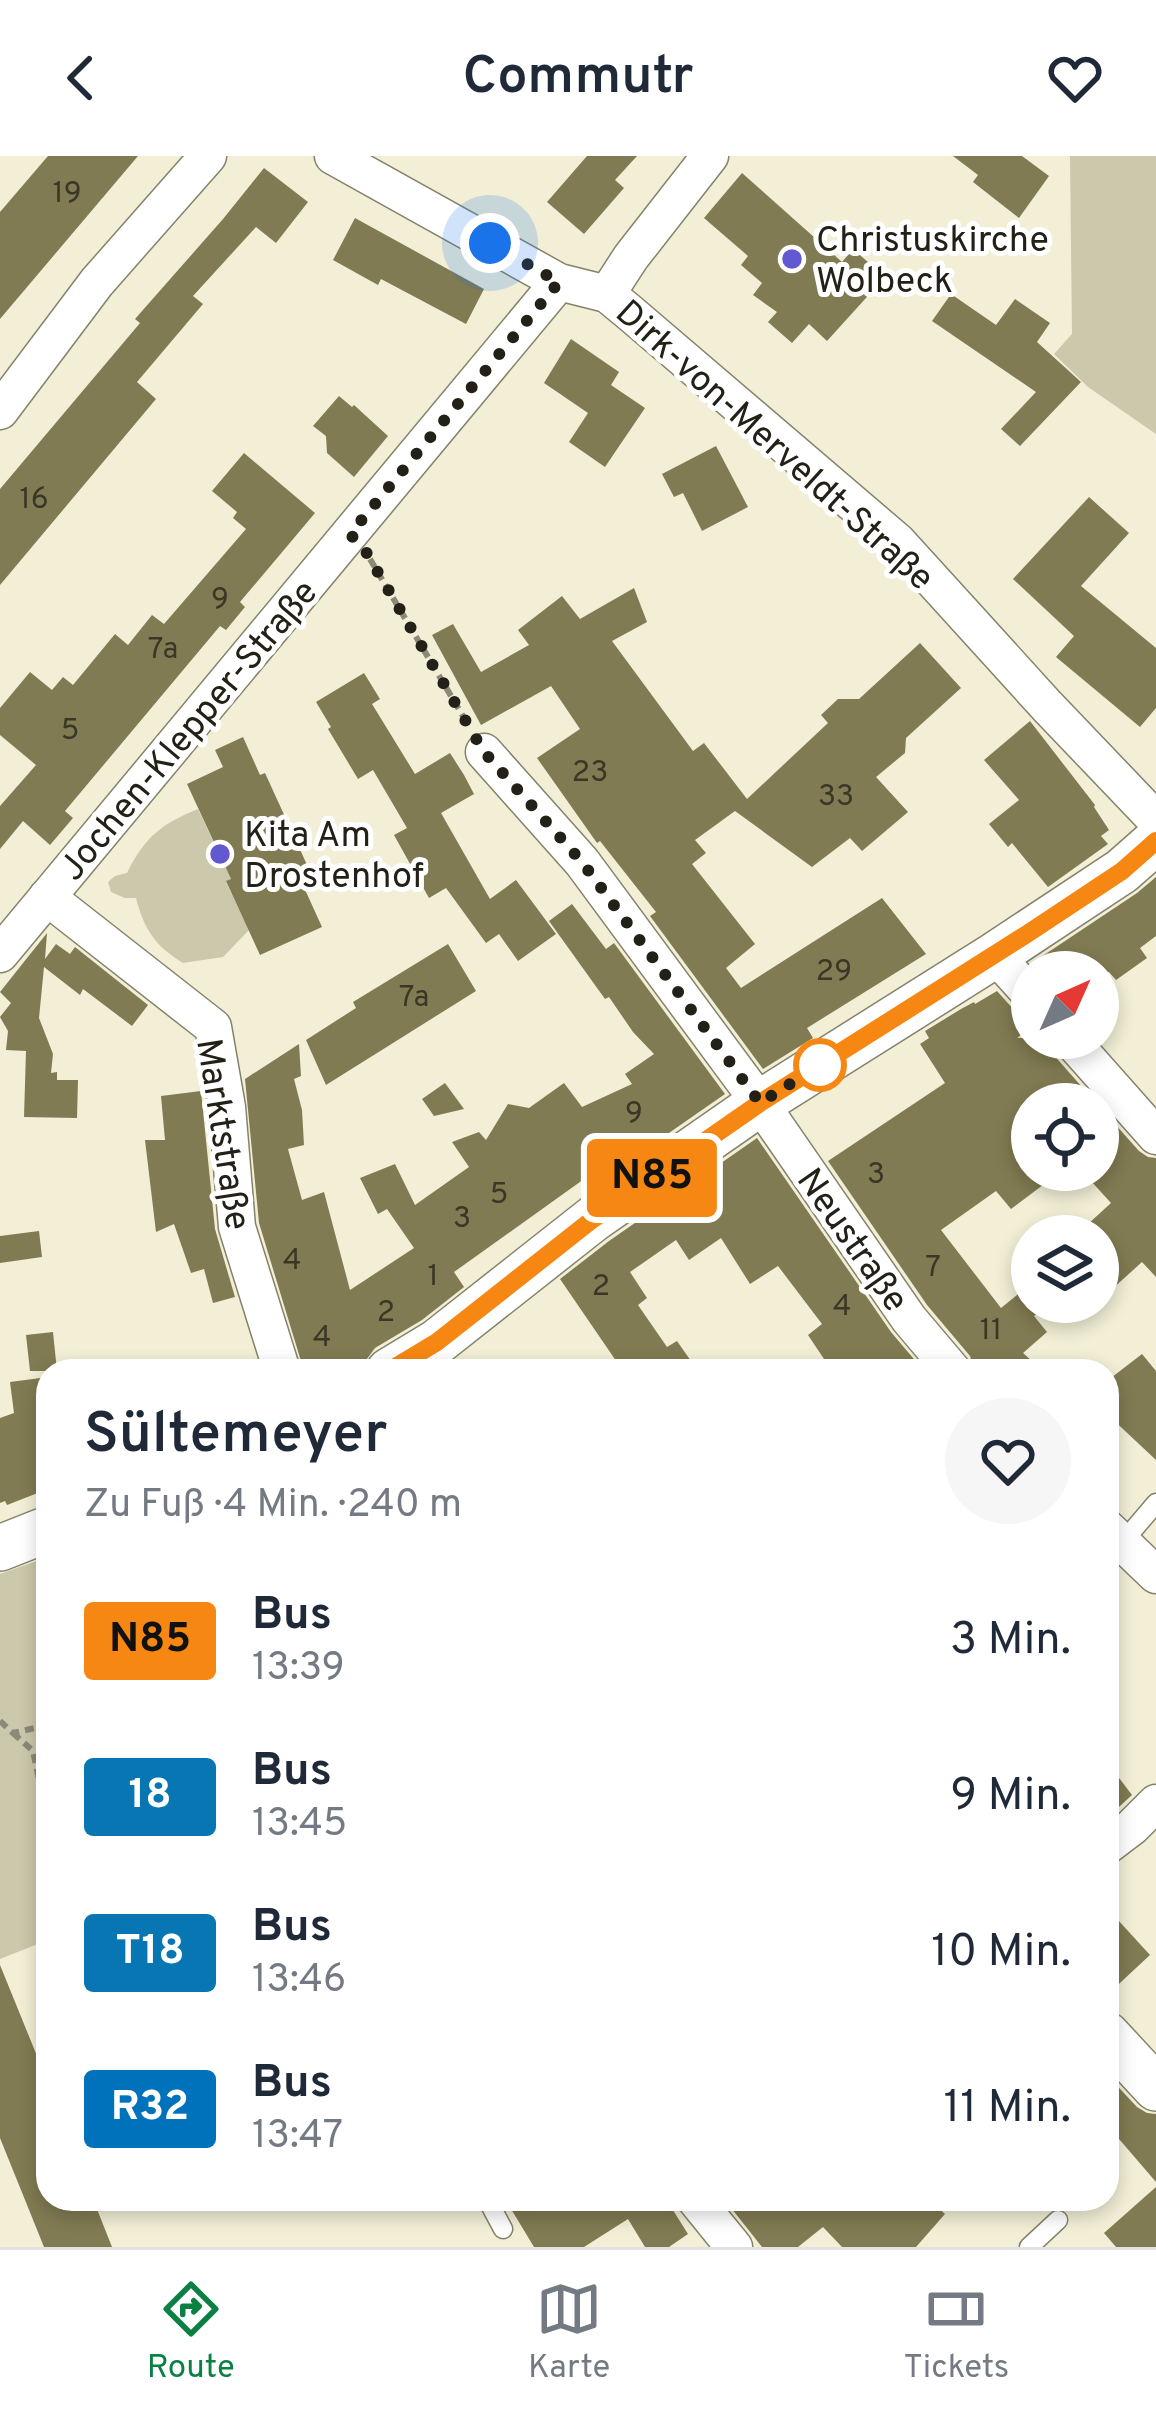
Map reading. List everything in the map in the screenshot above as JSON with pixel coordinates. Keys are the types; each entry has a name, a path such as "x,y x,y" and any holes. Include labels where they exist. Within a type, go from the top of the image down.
{"street":[{"path":"0,411 97,282 208,156"},
{"name":"Dirk-von-Merveldt-Straße","path":"333,156 559,282 607,294 898,542 1156,820"},
{"path":"607,294 710,156"},
{"name":"Jochen-Klepper-Straße","path":"0,954 559,282"},
{"name":"Neustraße","path":"484,752 582,862 760,1103 909,1319 943,1359"},
{"path":"451,1356 593,1219 760,1103 1122,871 1156,841"},
{"name":"Marktstraße","path":"47,897 212,1027 226,1107 237,1227 278,1359"},
{"path":"995,955 1011,973"},
{"path":"1088,1059 1156,1136"},
{"path":"1119,1539 1156,1575"},
{"path":"1119,1837 1156,1803"},
{"path":"1119,2048 1156,2088"},
{"path":"705,2211 734,2247"}],"lane":[{"path":"1119,1532 1156,1503"},
{"path":"493,2211 503,2229"},
{"path":"1029,2247 1058,2220"}],"path":[{"path":"350,534 366,552 484,752"},
{"path":"0,1721 33,1751 36,1765"},
{"path":"13,1733 36,1728"}],"shaded area":[{"path":"1070,156 1156,156 1156,434 1088,387 1054,354 1072,334"},
{"path":"198,809 249,930 223,957 183,963 152,936 136,898 111,892 108,882 127,873 155,833"},
{"path":"36,1561 36,1945 0,1959 0,1574"}],"building":[{"path":"48,156 138,156 0,319 0,212"},
{"path":"587,156 637,156 615,180 624,188 584,234 547,202"},
{"path":"953,156 1022,156 1049,176 1019,218 973,182 978,175"},
{"path":"264,168 308,202 276,243 256,227 193,296 203,304 137,382 156,399 0,585 0,489 140,323 135,319"},
{"name":"Christuskirche Wolbeck","path":"742,173 842,262 853,249 885,277 827,341 809,324 792,343 768,322 777,312 753,295 762,283 741,265 748,256 704,218"},
{"path":"355,218 484,289 466,324 381,279 378,285 333,260"},
{"path":"951,294 996,325 1015,299 1050,323 1037,342 1081,382 1020,446 1001,429 1036,392 932,321"},
{"path":"571,339 619,372 611,385 645,408 605,467 569,442 588,413 544,383"},
{"path":"339,396 388,436 354,477 327,453 326,436 313,426"},
{"path":"716,446 748,507 702,531 683,493 674,497 662,474"},
{"path":"244,453 315,513 240,602 245,607 226,630 220,626 65,811 73,818 50,845 23,821 0,849 0,806 36,765 0,735 0,708 30,672 52,690 63,677 73,685 115,634 128,645 152,615 164,624 246,529 233,518 237,512 212,491"},
{"path":"1089,497 1129,533 1081,586 1156,648 1156,708 1140,727 1056,657 1074,636 1013,579"},
{"path":"634,588 647,622 612,641 693,751 704,743 747,799 828,723 821,715 838,699 859,699 920,643 961,688 906,738 905,753 876,777 908,812 862,851 850,838 812,867 735,811 695,840 706,853 692,864 755,944 726,968 741,988 882,898 926,954 807,1028 813,1038 763,1069 650,916 656,912 597,843 537,758 580,729 551,686 481,725 432,635 453,624 481,672 529,645 518,630 562,596 580,619"},
{"path":"364,673 380,699 372,704 415,774 450,753 464,775 474,794 441,813 490,899 516,880 556,934 518,961 499,934 486,943 446,888 429,898 394,835 407,828 373,770 358,779 328,729 316,702"},
{"path":"1030,721 1109,830 1101,836 1108,844 1048,887 1012,843 1008,847 989,824 1019,800 984,760"},
{"path":"243,737 308,867 297,872 322,927 260,955 187,784 223,767 215,750"},
{"path":"1156,877 1156,936 1140,948 1147,958 1119,978 1119,951 1050,951"},
{"path":"572,904 606,949 614,943 725,1094 633,1158 626,1149 454,1272 464,1287 375,1348 367,1359 300,1359 259,1223 245,1079 299,1044 301,1076 294,1079 304,1145 288,1149 302,1200 324,1192 350,1290 414,1248 387,1209 378,1214 360,1178 395,1164 415,1205 469,1167 452,1142 479,1132 486,1140 508,1104 529,1108 564,1083 582,1107 632,1084 625,1074 654,1054 609,997 605,999 549,921"},
{"path":"47,933 45,959 56,944 70,954 75,947 148,1005 132,1026 44,967 39,1018 53,1054 51,1073 57,1072 57,1080 78,1080 77,1118 24,1117 26,1051 6,1050 8,1031 0,1017 11,1003 0,992"},
{"path":"448,944 476,991 326,1085 306,1040 356,1008 353,1002"},
{"path":"997,991 1011,1007 1011,1059 1057,1059 1078,1083 1011,1083 1011,1191 1035,1191 1011,1209 996,1191 941,1230 1001,1308 1011,1300 1011,1323 1040,1323 1047,1332 1023,1353 1030,1359 971,1359 927,1305 828,1161 945,1083 920,1044 929,1038 925,1031"},
{"path":"445,1083 464,1109 434,1116 422,1099"},
{"path":"201,1091 215,1229 235,1297 213,1303 204,1269 191,1273 174,1224 156,1232 145,1140 165,1140 161,1096"},
{"path":"1119,1129 1139,1151 1156,1158 1156,1277 1142,1262 1119,1283 1119,1215 1098,1215 1111,1203 1100,1191 1119,1191"},
{"path":"757,1138 914,1359 824,1359 808,1335 822,1324 778,1266 750,1284 721,1238 689,1260 676,1240 630,1272 647,1298 638,1305 667,1347 677,1341 690,1359 615,1359 560,1279"},
{"path":"39,1231 42,1257 0,1263 0,1236"},
{"path":"53,1332 56,1359 36,1359 36,1371 30,1371 26,1335"},
{"path":"1142,1354 1156,1371 1156,1460 1119,1425 1119,1372"},
{"path":"36,1379 36,1494 7,1505 0,1503 0,1418 14,1413 10,1382"},
{"path":"1119,1778 1132,1795 1119,1807"},
{"path":"1119,1921 1150,1955 1119,1984"},
{"path":"0,1965 36,2054 36,2211 98,2211 112,2247 44,2247 0,2138"},
{"path":"1119,2088 1137,2107 1156,2114 1156,2182 1119,2139"},
{"path":"1156,2187 1156,2247 1116,2247 1104,2233"},
{"path":"512,2211 674,2211 688,2234 669,2247 645,2247 628,2219 584,2247 534,2247"},
{"path":"734,2211 945,2214 916,2247 842,2247 823,2227 798,2247 762,2247"}],"bus line":[{"name":"N85","path":"409,1359 593,1219 760,1103 1027,934 1122,871 1156,841"}],"place":[{"name":"Christuskirche Wolbeck","path":"792,259"},
{"name":"Kita Am Drostenhof","path":"220,854"}],"route":[{"path":"490,243 559,282 350,534 366,552 484,752 582,862 760,1103 820,1065"}]}
